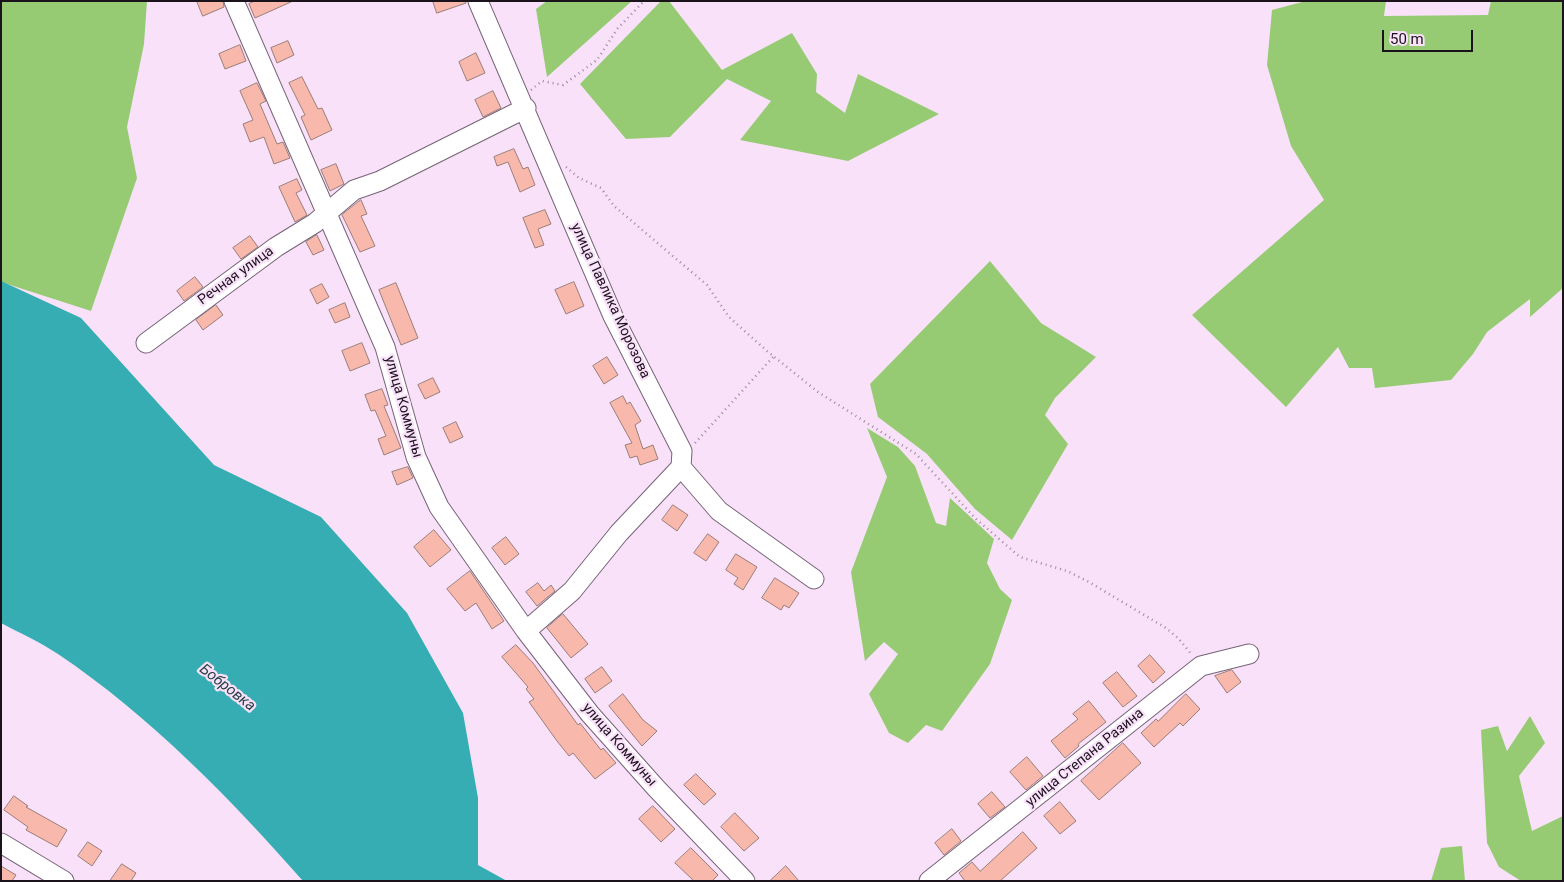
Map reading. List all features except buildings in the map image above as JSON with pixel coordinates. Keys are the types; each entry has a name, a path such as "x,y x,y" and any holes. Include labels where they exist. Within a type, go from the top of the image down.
{"street":[{"name":"улица Коммуны","path":"234,1 327,210 385,347 416,457 439,508 526,631 590,714 656,788 745,881"},
{"name":"улица Павлика Морозова","path":"478,1 524,103 613,316 681,459 719,511 814,579"},
{"name":"Речная улица","path":"146,343 276,247 315,223 327,210 354,190 380,181 524,103"},
{"path":"526,631 572,591 681,459"},
{"name":"улица Степана Разина","path":"930,881 1200,666 1249,654"},
{"path":"1,843 64,881"}],"path":[{"path":"524,103 542,81 563,85 597,60 618,28 644,1"},
{"path":"564,166 579,178 601,188 614,206 707,285 730,317 774,356 818,392 916,454 976,519 1020,557 1074,575 1159,624 1178,638 1200,666"},
{"path":"681,459 774,356"}],"green space":[{"path":"1,1 147,1 144,44 127,127 137,178 91,311 1,282"},
{"path":"547,1 632,1 547,77 536,9"},
{"path":"661,1 669,1 722,70 792,33 817,74 816,92 845,113 858,74 939,114 848,161 740,140 771,101 727,79 670,137 626,139 580,84"},
{"path":"1306,1 1386,1 1384,16 1488,15 1491,1 1563,1 1563,288 1530,317 1530,299 1487,332 1473,354 1451,380 1375,388 1372,368 1349,368 1338,347 1286,407 1192,315 1324,200 1291,146 1267,65 1272,10"},
{"path":"990,261 1041,323 1096,357 1055,398 1045,415 1068,444 1012,540 975,509 927,454 878,417 870,384"},
{"path":"867,428 898,447 915,466 936,523 946,526 950,498 994,539 987,563 1000,589 1012,600 990,664 942,731 926,725 908,743 889,733 869,694 898,654 884,642 865,661 851,572 887,477"},
{"path":"1530,716 1545,743 1519,776 1532,831 1563,816 1563,881 1521,881 1499,867 1487,843 1481,730 1498,726 1507,751"},
{"path":"1462,846 1465,881 1431,881 1441,848"}],"water":[{"name":"Бобровка","path":"1,281 81,318 214,465 321,517 407,613 463,713 478,798 478,865 507,881 303,881 218,789 157,731 92,678 58,654 1,623"}]}
